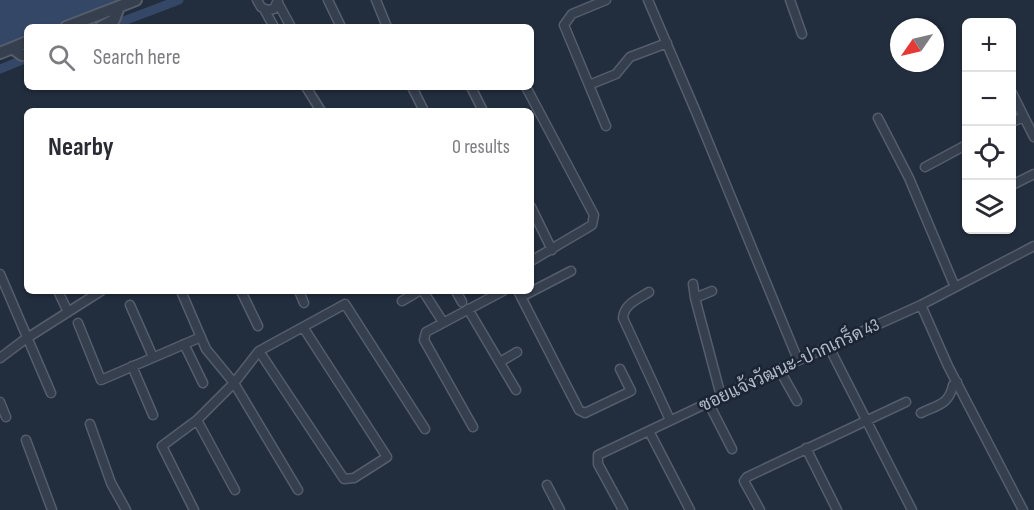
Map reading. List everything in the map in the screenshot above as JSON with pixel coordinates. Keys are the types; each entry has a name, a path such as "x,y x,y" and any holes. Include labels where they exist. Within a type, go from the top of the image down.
{"street":[{"path":"74,24 136,0"},
{"path":"257,0 272,24"},
{"path":"328,0 340,24"},
{"path":"376,0 386,24"},
{"path":"606,0 572,14 564,26 606,126"},
{"path":"648,0 798,360"},
{"path":"790,0 802,34"},
{"path":"264,9 271,10 278,2 289,24"},
{"path":"106,24 114,20 119,7"},
{"path":"0,53 24,43"},
{"path":"589,86 616,74 630,57 667,43"},
{"path":"12,48 24,55"},
{"path":"308,90 319,108"},
{"path":"414,90 422,108"},
{"path":"472,90 482,108"},
{"path":"528,90 594,215 592,225 534,259"},
{"path":"1016,102 1034,137"},
{"path":"1016,120 1024,117"},
{"path":"878,118 909,178 955,287"},
{"path":"925,166 962,147"},
{"path":"1016,183 1034,174"},
{"path":"534,213 552,250"},
{"name":"ซอยแจ้งวัฒนะ-ปากเกร็ด 43","path":"623,510 598,464 598,455 798,360 921,305 1034,246"},
{"path":"534,288 571,271"},
{"path":"0,274 51,393"},
{"path":"693,284 721,396"},
{"path":"695,298 712,291"},
{"path":"649,292 631,303 624,311 623,318 670,420"},
{"path":"59,294 68,312"},
{"path":"0,358 96,294"},
{"path":"182,294 206,349 234,383 298,490"},
{"path":"242,294 258,326"},
{"path":"300,294 304,303"},
{"path":"402,301 415,294"},
{"path":"423,294 443,322"},
{"path":"458,294 516,390"},
{"path":"473,427 424,340 426,332 465,305 494,294"},
{"path":"520,294 579,410 585,413 631,392 620,369"},
{"path":"194,510 162,446 197,420 234,383 260,351 345,304 425,429"},
{"path":"130,305 153,357"},
{"path":"921,305 957,382 1023,510"},
{"path":"78,323 101,380 201,337"},
{"path":"260,351 344,479 354,478 387,457 303,327"},
{"path":"184,344 203,383"},
{"path":"829,346 912,510"},
{"path":"500,362 517,352"},
{"path":"132,366 153,415"},
{"path":"779,369 797,401"},
{"path":"921,413 948,400 953,385 957,382"},
{"path":"0,402 6,417"},
{"path":"708,402 732,449"},
{"path":"760,510 744,481 747,477 906,402"},
{"path":"197,420 235,490"},
{"path":"90,424 111,483 126,510"},
{"path":"649,431 690,510"},
{"path":"26,440 52,510"},
{"path":"806,448 837,510"},
{"path":"546,485 560,510"}],"water":[{"path":"0,0 123,0 60,24 24,24 24,38 0,47"}],"waterway":[{"path":"116,24 179,0"},
{"path":"0,69 24,59"}]}
